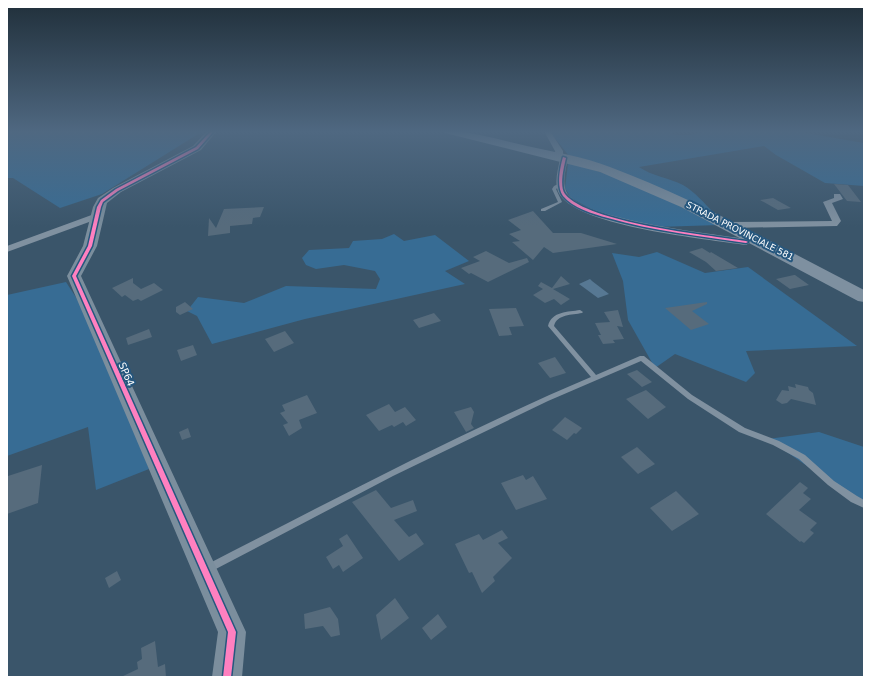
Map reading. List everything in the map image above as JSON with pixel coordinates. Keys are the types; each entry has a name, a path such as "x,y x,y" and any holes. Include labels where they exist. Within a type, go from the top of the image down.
{"main road":[{"name":"STRADA PROVINCIALE 581","path":"581,163 604,169 686,204 864,297"}],"street":[{"name":"SP64","path":"169,163 117,190 102,201 99,207 90,246 74,276 232,632 227,677"},
{"path":"562,163 561,184 563,194 586,210 623,222 746,242"},
{"path":"728,225 834,224 837,221 827,202 837,201 839,199 837,196"},
{"path":"7,248 97,216"}],"lane":[{"path":"543,210 560,202 554,189 561,184"},
{"path":"580,312 555,317 551,321 551,326 595,378"},
{"path":"204,570 390,474 546,399 642,358 690,397 742,430 776,443 802,457 831,483 864,504"}],"shaded area":[{"path":"7,163 152,163 102,194 60,208 13,178 7,178"},
{"path":"585,163 663,163 639,167 649,173 683,185 695,194 714,213"},
{"path":"790,163 864,163 864,186 825,183"},
{"path":"568,164 574,164 623,179 719,225 657,227 600,214 571,198 565,188"},
{"path":"394,234 404,241 435,235 469,261 445,271 465,284 305,319 212,344 197,316 187,311 198,297 244,303 286,286 376,289 380,279 375,271 344,265 316,269 306,265 302,258 309,250 349,248 353,241 382,239"},
{"path":"657,252 705,273 748,267 857,346 746,351 755,373 746,382 675,354 655,368 628,320 623,281 612,253 639,257"},
{"path":"590,279 609,294 598,298 579,284"},
{"path":"66,282 99,333 149,469 96,490 88,427 7,456 7,295"},
{"path":"819,432 864,447 864,502 846,493 768,439"}],"building":[{"path":"834,184 848,185 861,202 847,201"},
{"path":"773,198 791,208 778,210 760,200"},
{"path":"264,207 260,217 253,218 252,224 230,226 230,233 208,236 209,218 216,228 224,209"},
{"path":"533,211 553,233 581,233 617,244 553,253 544,247 533,260 512,242 520,241 509,234 521,230 508,220"},
{"path":"702,248 738,268 716,271 706,262 689,252"},
{"path":"486,251 509,263 527,258 529,262 488,282 471,273 469,274 461,268 480,261 473,257"},
{"path":"795,275 809,285 790,289 776,279"},
{"path":"561,276 570,284 553,289 570,299 561,305 554,299 545,303 533,295 543,289 538,286 541,282 552,288"},
{"path":"133,278 133,283 141,289 154,283 163,290 141,301 138,299 133,301 125,295 122,297 112,288"},
{"path":"185,302 193,309 180,315 176,312 176,307"},
{"path":"707,302 707,304 692,311 709,324 691,330 665,308"},
{"path":"516,308 524,326 509,327 512,335 499,336 489,309"},
{"path":"618,310 623,327 617,326 624,339 613,340 615,343 603,344 598,335 601,335 595,323 610,322 604,312"},
{"path":"434,313 441,321 419,328 413,320"},
{"path":"149,329 152,337 128,345 126,338"},
{"path":"285,331 294,343 274,352 265,339"},
{"path":"193,345 197,355 181,361 177,350"},
{"path":"555,357 566,373 550,378 538,363"},
{"path":"637,370 652,382 642,387 627,374"},
{"path":"795,384 808,387 813,393 816,405 791,399 787,403 782,404 776,400 782,390 789,391 788,386 796,388"},
{"path":"646,390 666,407 648,419 626,399"},
{"path":"307,395 317,413 299,420 302,428 289,436 283,425 288,423 280,413 285,411 282,405"},
{"path":"389,404 395,412 405,407 416,420 406,426 403,422 394,427 392,425 379,431 366,415"},
{"path":"471,407 474,412 471,424 474,428 466,432 454,412"},
{"path":"565,417 582,428 567,440 552,430"},
{"path":"188,428 191,437 182,440 179,432"},
{"path":"637,447 655,464 638,474 621,457"},
{"path":"42,465 38,503 7,514 8,476"},
{"path":"523,475 526,480 533,476 547,499 516,510 501,483"},
{"path":"800,482 808,488 803,493 811,499 799,510 817,523 810,530 814,533 804,543 801,541 800,542 766,514"},
{"path":"376,490 391,508 413,500 417,511 394,520 409,537 416,533 424,544 399,561 352,502"},
{"path":"676,491 699,514 672,531 650,508"},
{"path":"502,530 508,538 498,543 512,558 493,577 495,581 482,593 472,572 469,573 455,544 479,534 483,540"},
{"path":"347,534 363,558 343,572 339,565 333,569 326,557 343,546 339,539"},
{"path":"117,571 121,580 109,588 105,578"},
{"path":"395,598 409,618 381,640 376,615"},
{"path":"330,607 338,619 340,635 331,637 323,626 305,629 304,614"},
{"path":"438,614 447,627 431,640 422,628"},
{"path":"155,641 158,667 165,664 166,677 121,677 138,669 137,662 142,659 141,648"}],"cycle path":[{"path":"169,163 117,190 102,201 99,207 90,246 74,276 232,632 227,677"},
{"path":"563,163 561,187 564,195 576,205 596,214 649,227 746,242"}]}
